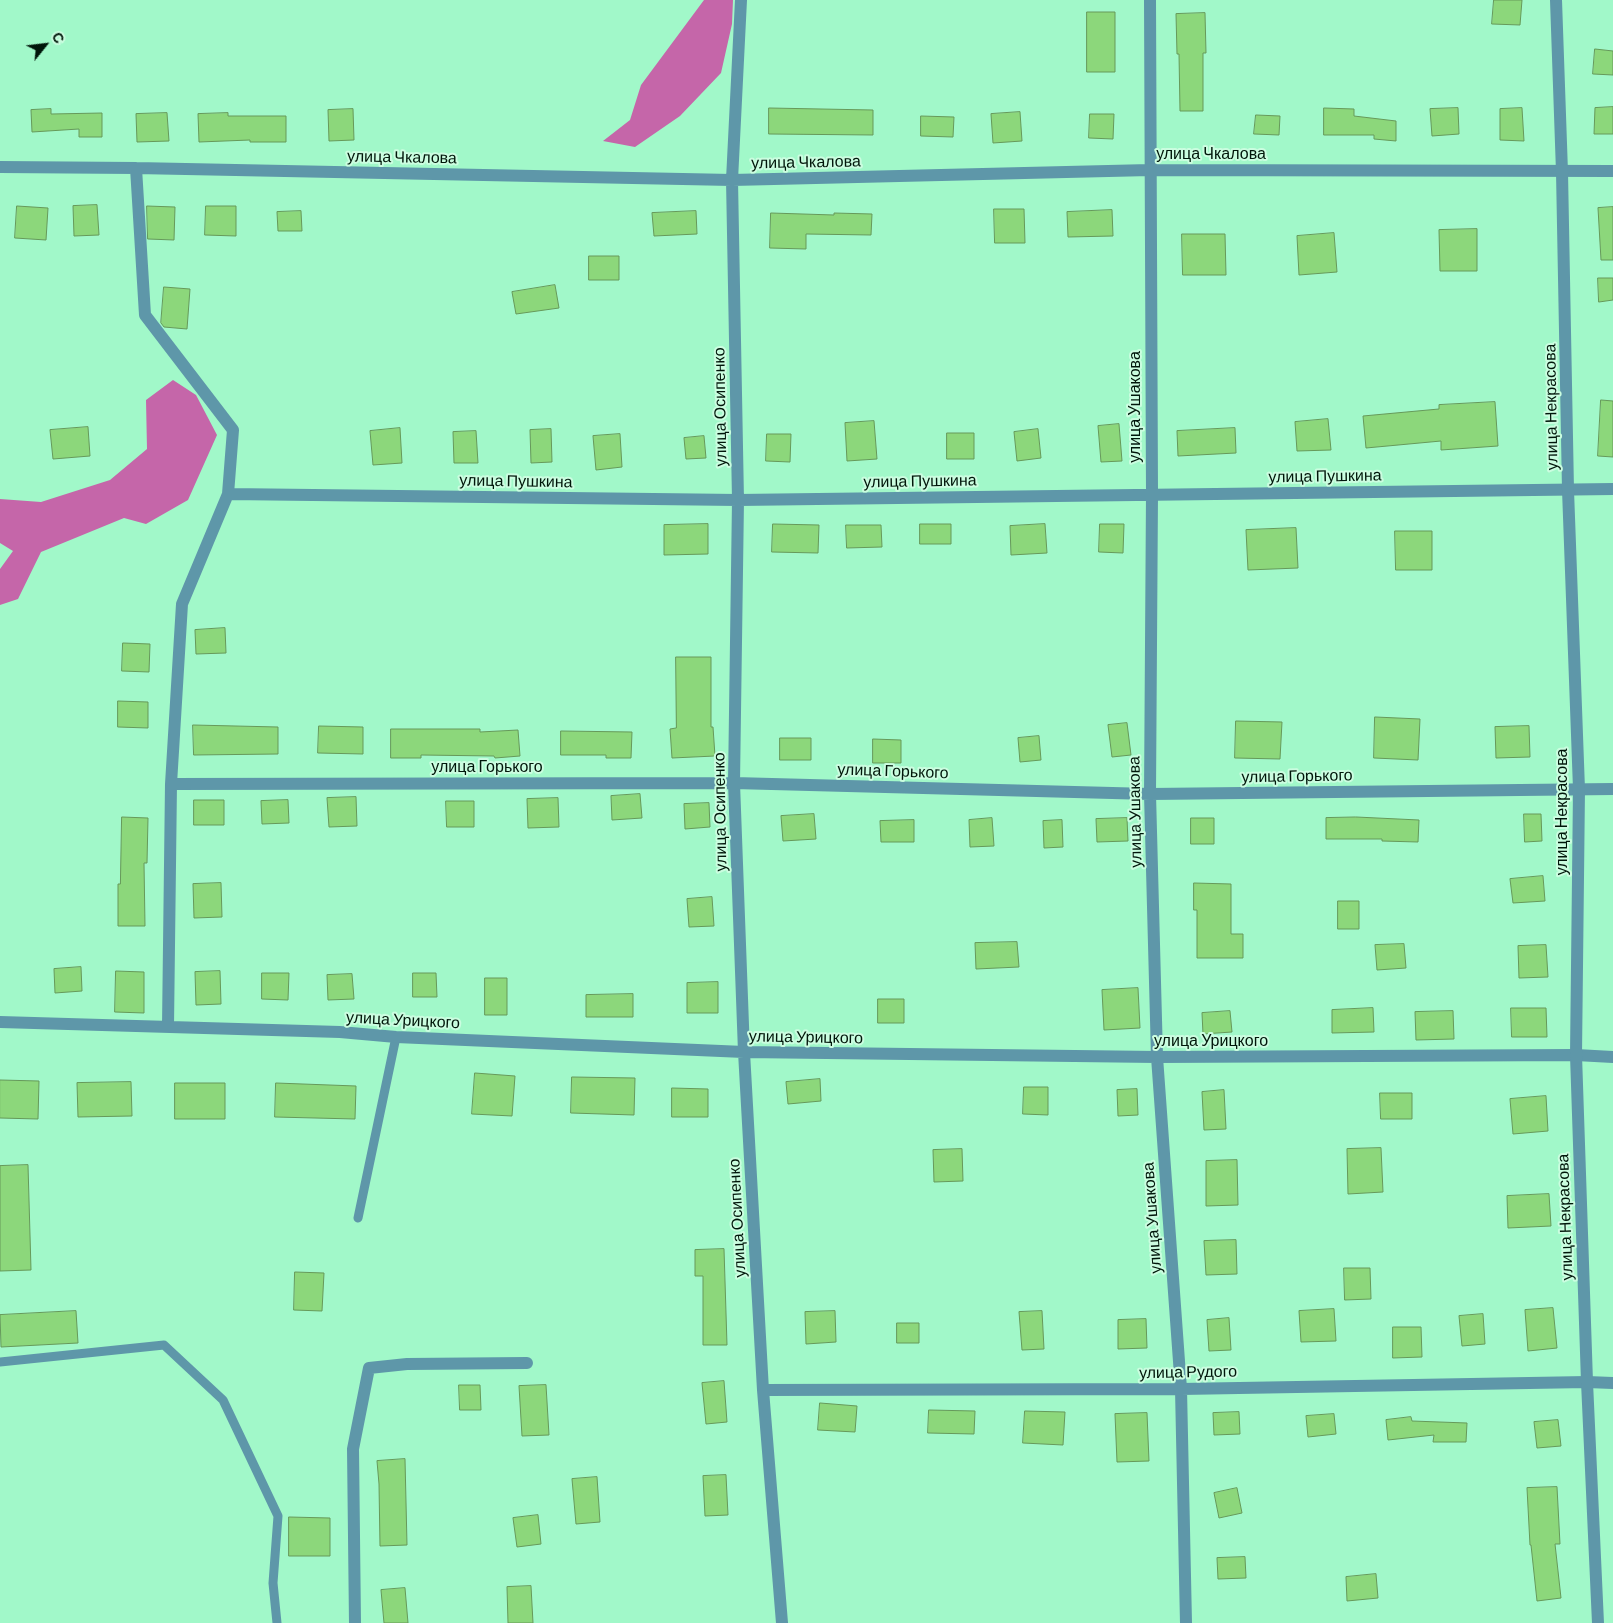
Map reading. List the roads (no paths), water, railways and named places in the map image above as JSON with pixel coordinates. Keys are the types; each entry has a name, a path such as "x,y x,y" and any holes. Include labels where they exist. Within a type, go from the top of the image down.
{"street":[{"name":"улица Осипенко","path":"741,0 732,180 738,500 734,783 744,1052 762,1390 782,1623"},
{"name":"улица Ушакова","path":"1150,0 1152,494 1150,794 1157,1058 1181,1389 1186,1623"},
{"name":"улица Некрасова","path":"1556,0 1562,172 1568,490 1580,790 1576,1055 1587,1382 1598,1623"},
{"name":"улица Чкалова","path":"0,167 732,180 1150,170 1613,171"},
{"path":"136,168 145,315 233,430 228,494 182,604 171,784 168,1026"},
{"name":"улица Пушкина","path":"228,494 738,500 1613,490"},
{"name":"улица Горького","path":"171,784 734,783 1150,794 1613,789"},
{"name":"улица Урицкого","path":"0,1022 340,1032 744,1052 1157,1058 1576,1055 1613,1058"},
{"path":"355,1623 354,1449 369,1368 407,1364 527,1363"},
{"name":"улица Рудого","path":"762,1390 1181,1389 1613,1383"}],"lane":[{"path":"358,1218 396,1036"},
{"path":"0,1362 164,1345 223,1400 278,1516 273,1583 277,1623"}]}
